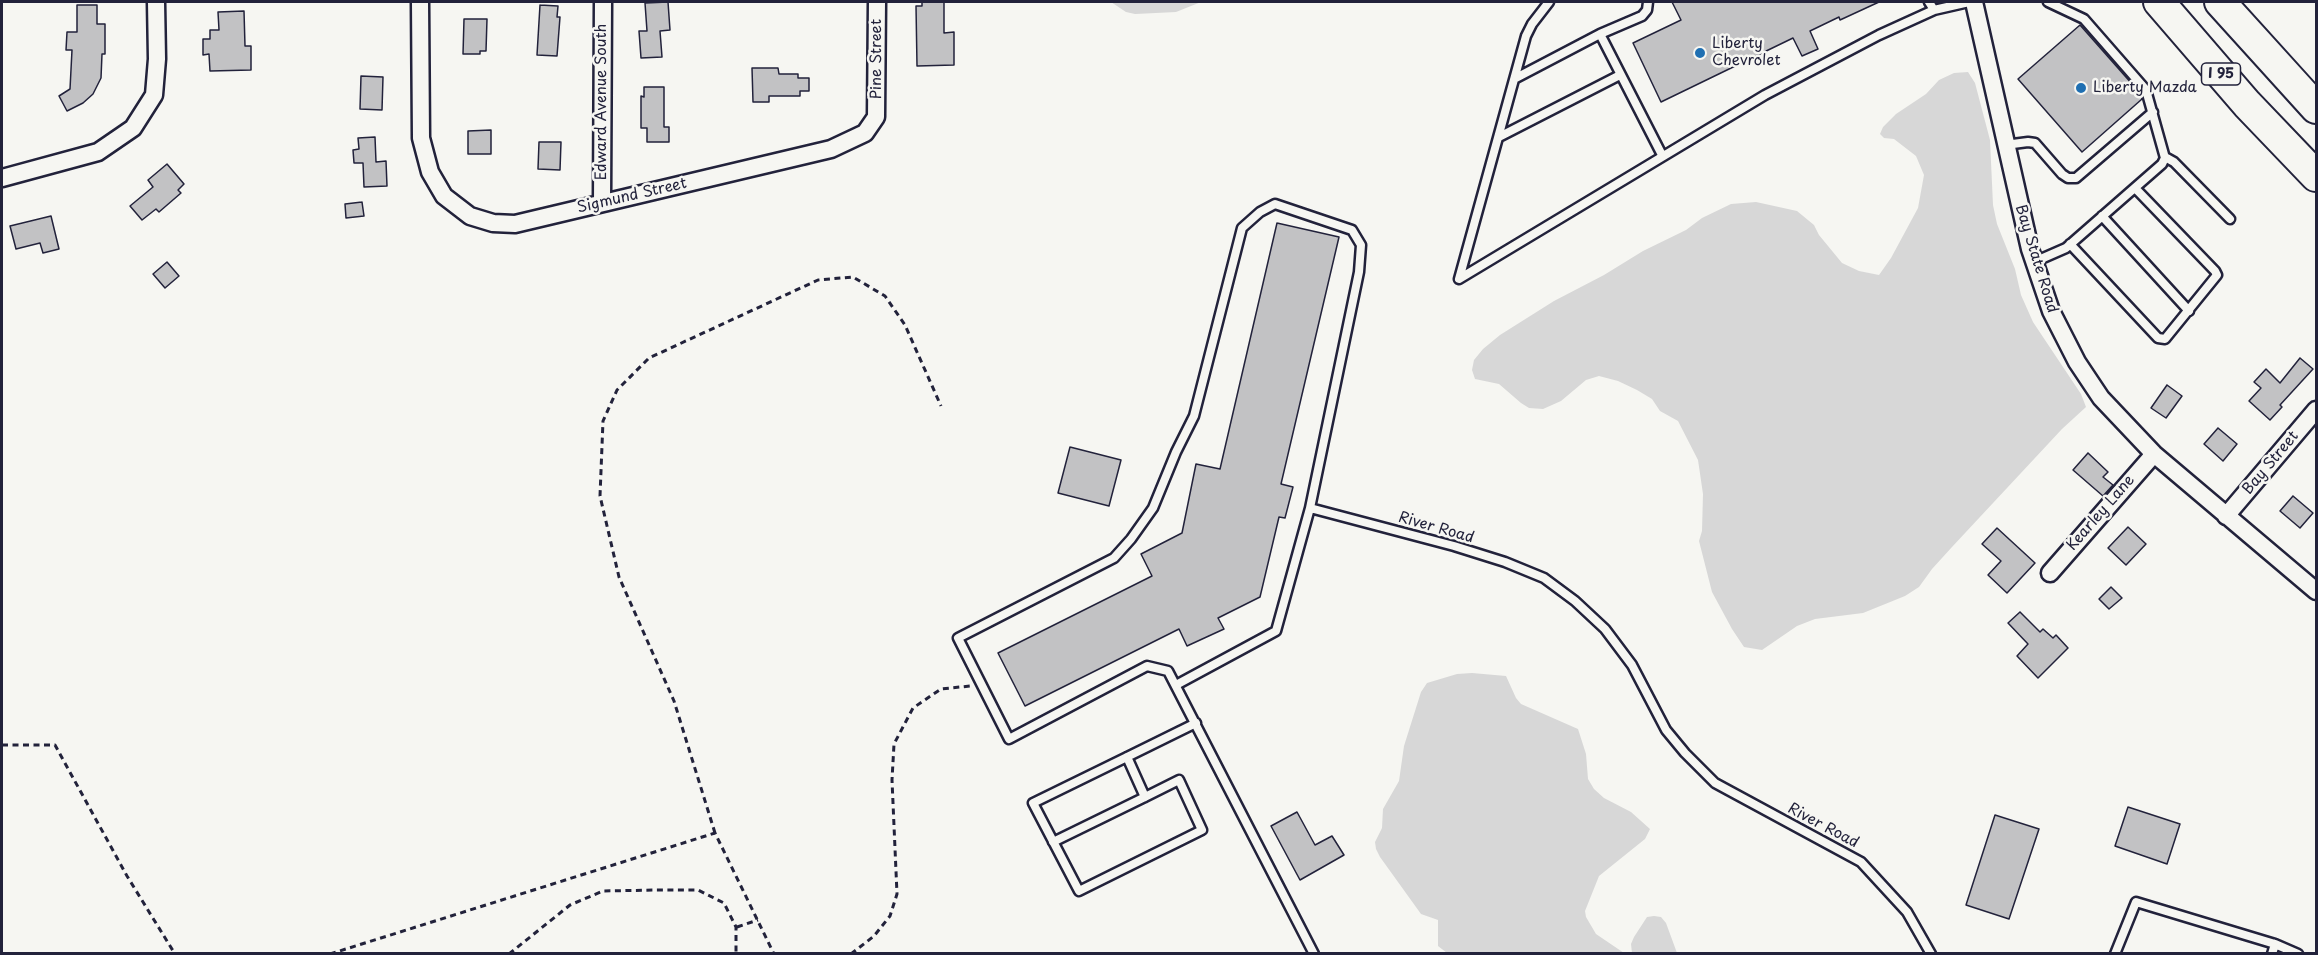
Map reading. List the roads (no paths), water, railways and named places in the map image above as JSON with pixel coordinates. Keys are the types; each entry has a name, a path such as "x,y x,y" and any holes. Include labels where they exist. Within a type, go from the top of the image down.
{"highway":[{"name":"I 95","path":"2159,2 2247,104 2316,176"},
{"path":"2220,2 2316,108"}],"street":[{"path":"2,178 98,152 133,128 154,95 157,59 156,2"},
{"name":"Sigmund Street","path":"420,2 421,138 430,172 444,196 470,216 493,223 515,224 831,149 865,133 876,117"},
{"name":"Edward Avenue South","path":"602,202 603,2"},
{"name":"Pine Street","path":"876,117 877,2"},
{"name":"Bay State Road","path":"1972,2 2034,262 2051,311 2077,362 2102,398 2154,454 2316,591"},
{"name":"Bay Street","path":"2226,516 2316,410"},
{"name":"Kearley Lane","path":"2050,573 2154,454"}],"lane":[{"path":"1549,2 1526,36 1459,279 1662,155 1785,84 1879,35 1934,10 1972,2"},
{"path":"1516,78 1600,34 1642,16 1647,10 1648,2"},
{"path":"1929,2 1934,10"},
{"path":"2034,262 2070,244 2163,164 2165,157 2146,90 2084,19 2048,2"},
{"path":"1600,34 1662,155"},
{"path":"1499,137 1620,75"},
{"path":"2005,145 2033,142 2064,176 2076,178 2153,112"},
{"path":"2165,157 2174,162 2230,219"},
{"path":"2070,244 2161,340 2165,339 2216,279 2216,271 2135,188"},
{"path":"1176,685 1276,631 1310,508 1359,272 1361,245 1352,230 1275,204 1260,212 1242,228 1194,416 1153,508 1114,558 958,638 980,686 1009,739 1147,666 1168,671 1314,954"},
{"path":"2102,216 2189,311"},
{"name":"River Road","path":"1310,508 1505,562 1544,578 1575,601 1605,629 1632,665 1666,729 1715,783 1862,862 1907,912 1931,954"},
{"path":"1053,842 1179,780 1202,830 1079,891 1053,842 1033,803 1196,723"},
{"path":"1127,757 1145,797"},
{"path":"2115,954 2136,902 2275,944 2298,954"},
{"path":"2272,954 2275,944"}],"place":[{"name":"Liberty Chevrolet","path":"1700,53"},
{"name":"Liberty Mazda","path":"2081,88"}]}
